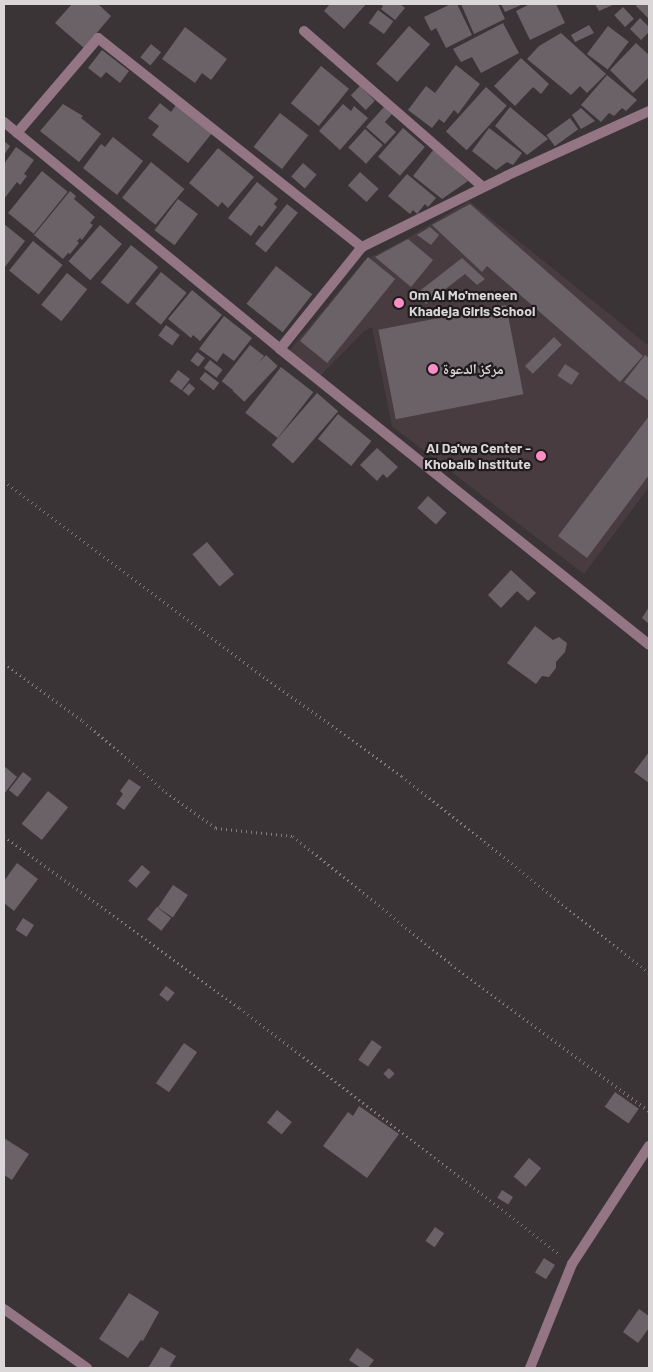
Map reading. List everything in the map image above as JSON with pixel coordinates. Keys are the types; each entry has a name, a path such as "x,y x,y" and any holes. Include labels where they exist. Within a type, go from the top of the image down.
{"street":[{"path":"304,31 482,187"},
{"path":"17,133 98,38 362,247"},
{"path":"280,349 362,247 482,187 649,111"},
{"path":"4,122 280,349 649,645"},
{"path":"530,1368 572,1264 649,1146"},
{"path":"4,1308 87,1368"}],"path":[{"path":"4,481 267,679 402,776 649,974"},
{"path":"4,664 83,721 166,792 216,828 293,836 451,964 649,1111"},
{"path":"4,836 240,1008 572,1264"}],"shaded area":[{"name":"Al Da'wa Center - Khobaib Institute","path":"469,201 649,346 649,487 584,574 392,426 372,327 364,331 320,376 289,351 365,260 408,238"}],"building":[{"path":"72,4 98,4 111,16 84,48 55,23"},
{"path":"330,4 366,4 344,29 324,11"},
{"path":"379,4 400,4 405,8 395,20 381,9 383,6"},
{"path":"451,4 457,4 472,35 446,48 436,28 431,31 424,17"},
{"path":"461,4 498,4 505,19 474,34"},
{"path":"501,4 523,4 505,12"},
{"path":"530,4 556,4 565,23 530,40 516,11"},
{"path":"595,4 615,4 599,11"},
{"path":"638,4 649,4 649,19 636,6"},
{"path":"623,7 634,19 625,27 614,15"},
{"path":"378,10 393,21 384,34 369,23"},
{"path":"640,18 649,27 649,32 641,40 630,29"},
{"path":"503,23 519,53 481,73 472,57 461,62 453,49"},
{"path":"589,25 594,33 575,42 571,35"},
{"path":"409,26 430,44 397,82 376,64"},
{"path":"608,26 629,42 608,70 587,54"},
{"path":"185,27 227,59 211,80 202,73 195,83 162,59"},
{"path":"561,33 606,74 587,93 580,86 571,95 527,59 539,46"},
{"path":"636,43 649,55 649,77 633,93 610,70"},
{"path":"151,44 161,52 150,65 140,57"},
{"path":"102,50 129,71 120,83 106,72 101,78 88,68"},
{"path":"521,58 549,84 541,94 533,87 515,106 494,86"},
{"path":"456,65 480,84 458,114 454,110 444,123 439,119 432,128 408,110 426,86 435,93"},
{"path":"321,66 349,89 319,126 291,103"},
{"path":"607,75 637,100 626,111 622,108 614,116 609,113 601,122 581,105"},
{"path":"360,86 375,101 366,110 351,95"},
{"path":"486,87 507,106 467,150 446,132"},
{"path":"160,103 171,112 176,105 212,133 188,163 152,135 159,126 148,118"},
{"path":"63,104 83,116 81,118 101,134 79,162 40,131"},
{"path":"343,104 351,111 354,106 368,118 340,150 319,131"},
{"path":"384,107 392,114 385,122 396,132 385,144 366,127"},
{"path":"510,107 548,139 527,155 495,126"},
{"path":"581,108 595,121 581,129 572,115"},
{"path":"280,113 308,135 282,169 254,147"},
{"path":"570,118 578,129 555,146 547,135"},
{"path":"403,128 425,147 400,176 378,157"},
{"path":"489,128 522,153 513,165 507,162 496,170 472,151"},
{"path":"365,129 383,145 366,164 348,148"},
{"path":"113,137 143,161 117,195 83,168 101,144 105,147"},
{"path":"4,141 10,146 4,155"},
{"path":"16,147 34,160 24,174 27,176 20,185 17,182 4,199 4,164"},
{"path":"218,148 254,177 228,208 222,202 218,207 189,183"},
{"path":"434,149 468,181 442,199 413,176"},
{"path":"151,162 184,189 155,225 122,198"},
{"path":"303,163 317,175 305,188 291,177"},
{"path":"42,171 68,192 34,234 8,213"},
{"path":"360,172 379,189 367,202 348,185"},
{"path":"407,174 436,198 428,207 425,204 417,214 413,210 410,214 388,196"},
{"path":"257,182 278,199 274,204 277,207 262,227 259,225 251,236 228,218"},
{"path":"70,191 76,196 74,199 95,217 90,223 93,225 82,240 80,238 77,241 79,243 63,259 34,235"},
{"path":"178,199 198,214 174,245 155,230"},
{"path":"287,204 298,213 266,252 255,244"},
{"path":"470,204 643,356 620,382 487,266 482,272 432,225"},
{"path":"4,224 25,241 4,268"},
{"path":"100,225 122,244 90,280 69,261"},
{"path":"430,227 439,235 431,245 417,235"},
{"path":"408,239 433,260 411,287 375,257"},
{"path":"33,241 63,265 39,294 9,271"},
{"path":"131,245 158,267 128,304 101,282"},
{"path":"368,257 395,279 327,363 300,341"},
{"path":"462,258 485,279 477,285 465,274 426,304 417,293"},
{"path":"276,266 312,294 283,332 246,304"},
{"path":"161,272 187,293 161,325 135,304"},
{"path":"67,273 87,289 61,321 41,305"},
{"path":"192,290 222,315 200,341 193,335 191,338 168,319"},
{"path":"506,305 523,394 396,419 378,330"},
{"path":"224,316 252,338 234,361 223,353 217,362 199,349"},
{"path":"166,325 180,335 172,346 158,336"},
{"path":"554,337 562,345 533,374 525,366"},
{"path":"250,345 264,356 236,392 222,381"},
{"path":"197,352 205,358 198,367 190,361"},
{"path":"266,355 278,366 244,402 233,391"},
{"path":"645,355 649,358 649,401 624,382"},
{"path":"210,360 223,370 216,378 204,368"},
{"path":"565,364 579,373 572,385 557,376"},
{"path":"281,367 313,392 278,438 245,413"},
{"path":"178,370 190,379 182,390 170,381"},
{"path":"205,372 219,383 214,390 199,379"},
{"path":"189,383 195,388 189,396 183,391"},
{"path":"317,393 338,411 293,463 272,445"},
{"path":"338,414 371,441 351,466 318,439"},
{"path":"649,416 649,475 587,558 558,536"},
{"path":"377,448 398,467 387,478 383,474 377,481 360,465"},
{"path":"428,496 447,513 436,525 417,508"},
{"path":"207,542 234,574 219,586 192,554"},
{"path":"511,570 536,593 528,601 517,591 501,608 488,595"},
{"path":"649,607 649,624 642,618"},
{"path":"535,626 553,640 559,637 567,643 565,652 556,662 556,668 549,677 542,676 536,684 507,663"},
{"path":"649,752 649,783 634,772"},
{"path":"4,766 17,777 4,794"},
{"path":"23,772 32,779 18,797 9,790"},
{"path":"129,779 141,787 124,810 116,804 123,794 120,791"},
{"path":"48,791 68,807 42,840 22,824"},
{"path":"17,863 38,879 14,911 4,903 4,881"},
{"path":"142,865 150,872 137,888 128,881"},
{"path":"173,885 188,895 173,917 158,907"},
{"path":"157,907 171,918 161,931 147,920"},
{"path":"23,918 34,925 27,937 16,930"},
{"path":"166,986 175,993 168,1001 159,995"},
{"path":"372,1040 382,1047 368,1067 358,1060"},
{"path":"184,1043 197,1052 169,1092 156,1083"},
{"path":"389,1068 395,1074 389,1079 383,1074"},
{"path":"615,1092 639,1109 628,1123 605,1107"},
{"path":"359,1106 399,1134 367,1178 323,1146 348,1112 353,1116"},
{"path":"277,1110 292,1122 282,1134 267,1122"},
{"path":"4,1138 29,1154 12,1180 4,1175"},
{"path":"529,1158 541,1168 526,1187 514,1176"},
{"path":"502,1190 513,1197 508,1205 497,1198"},
{"path":"435,1227 444,1233 435,1247 425,1241"},
{"path":"544,1258 555,1265 546,1279 535,1272"},
{"path":"129,1293 159,1312 143,1341 141,1340 128,1358 99,1339"},
{"path":"639,1309 649,1316 649,1328 638,1343 623,1332"},
{"path":"161,1347 176,1356 169,1368 148,1368"},
{"path":"357,1348 374,1360 368,1368 361,1368 349,1360"}],"place":[{"name":"Om Al Mo'meneen Khadeja Girls School","path":"399,303"},
{"name":"مركز الدعوة","path":"433,369"},
{"name":"Al Da'wa Center - Khobaib Institute","path":"541,456"}]}
